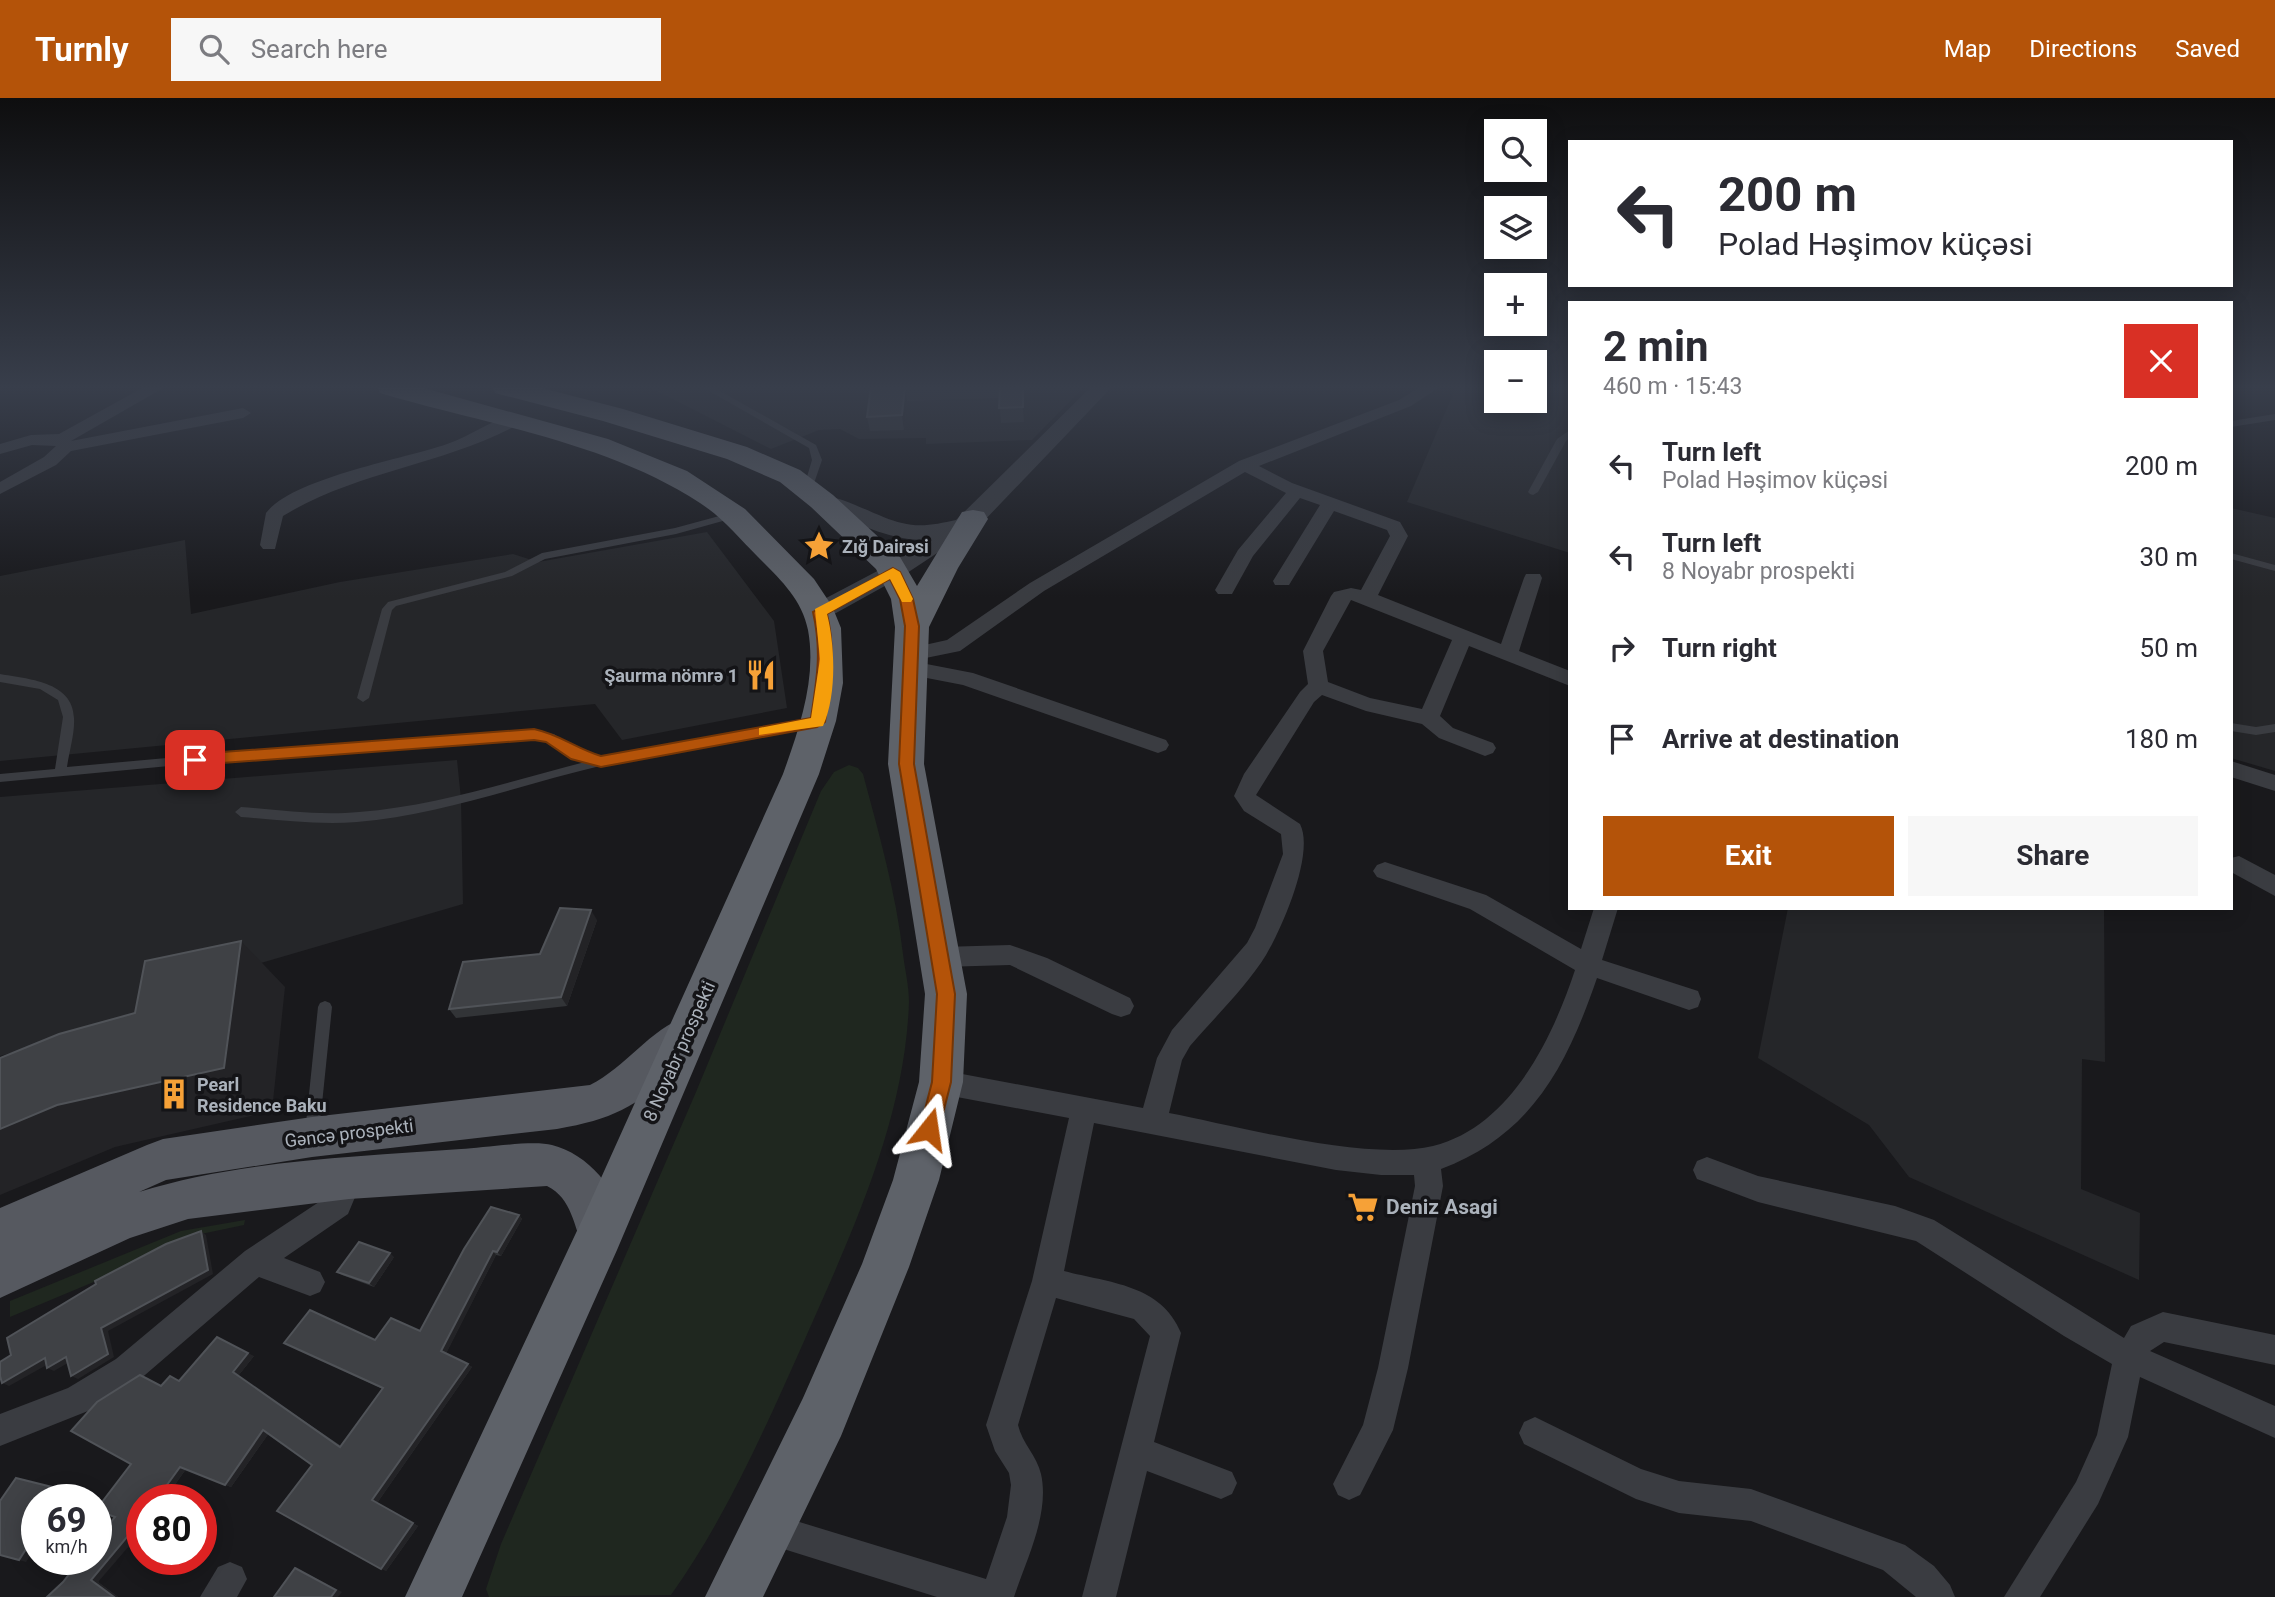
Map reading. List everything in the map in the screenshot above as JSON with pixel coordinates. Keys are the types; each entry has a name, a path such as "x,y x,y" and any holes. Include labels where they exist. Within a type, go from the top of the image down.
{"highway":[{"name":"8 Noyabr prospekti","path":"433,1597 451,1572 600,1234 801,774 817,722 827,659 826,639 819,612 787,568 734,514 698,489 626,457"},
{"path":"733,1597 770,1529 822,1417 885,1267 916,1180 942,1082 946,994 942,957 906,764 910,650 907,599 889,564 815,495 760,460 750,457"},
{"path":"910,650 942,568 973,519"},
{"path":"719,1597 770,1529"}],"main road":[{"name":"Gəncə prospekti","path":"0,1230 163,1160 312,1137 558,1110 595,1103 626,1087 687,1034"},
{"path":"0,1275 156,1206 188,1198 349,1178 550,1166 571,1174 583,1188 595,1207 600,1234"}],"street":[{"path":"0,489 53,457"},
{"path":"269,545 275,513 314,491 420,457"},
{"path":"819,612 893,572 973,519 1034,457"},
{"path":"910,650 953,646 1037,587 1245,465 1266,457"},
{"path":"1245,465 1297,491 1394,526 1399,536 1367,598"},
{"path":"1225,590 1245,554 1297,491"},
{"path":"815,495 906,532 941,531 973,519"},
{"path":"1282,581 1330,503"},
{"path":"1507,656 1533,578"},
{"path":"1153,1122 1170,1058 1181,1038 1256,950 1267,928 1294,854 1292,830 1252,805 1245,796 1252,780 1293,718 1319,686 1313,651 1341,596 1350,594 1367,598 1568,678"},
{"path":"1429,718 1464,638"},
{"path":"910,650 966,678 1158,745"},
{"path":"1319,686 1366,704 1429,718 1446,733 1485,748"},
{"path":"2233,770 2275,783"},
{"path":"2239,865 2275,887"},
{"path":"1385,871 1478,902 1588,965 1689,999"},
{"path":"942,1082 1336,1157 1384,1164 1427,1160 1459,1149 1495,1128 1537,1086 1557,1051 1605,910"},
{"path":"942,957 1010,955 1038,965 1121,1006"},
{"path":"997,1597 1029,1490 1024,1469 1004,1442 1002,1425 1047,1281 1084,1109"},
{"path":"1349,1484 1377,1430 1393,1368 1429,1186 1427,1160"},
{"path":"1707,1170 1758,1189 1895,1220 1924,1230 2074,1326 2129,1357 2275,1422"},
{"path":"0,1430 77,1400 127,1370 255,1261 338,1205 349,1178"},
{"path":"255,1261 310,1282"},
{"path":"1047,1281 1141,1306 1155,1315 1166,1333 1099,1597"},
{"path":"2021,1597 2087,1493 2112,1437 2129,1357 2142,1337 2163,1326 2275,1350"},
{"path":"1535,1433 1636,1483 1679,1497 1751,1506 1893,1556 1922,1578 1938,1597"},
{"path":"1137,1451 1221,1483"},
{"path":"770,1529 991,1597"}],"lane":[{"path":"815,495 816,457"},
{"path":"1533,492 1552,457"},
{"path":"363,698 387,609 392,604 508,574 542,556 677,531 734,514"},
{"path":"2233,557 2275,568"},
{"path":"0,678 43,686 63,698 69,717 60,772"},
{"path":"241,812 342,818 375,816 461,799 601,762 817,722"},
{"path":"2233,727 2256,731 2275,728"},
{"path":"0,778 534,735 550,737 576,755 601,762"},
{"path":"312,1137 325,1007"}],"shaded area":[{"path":"1426,457 1568,457 1568,552 1407,502"},
{"path":"2233,508 2275,518 2275,771 2233,759"},
{"path":"707,532 774,621 787,708 622,740 595,704 0,761 0,576 185,540 191,614 340,582 513,554 538,562"},
{"path":"457,760 461,799 463,904 161,992 153,1013 0,1056 0,797"},
{"path":"849,765 858,768 863,774 881,841 896,909 909,1002 905,1047 886,1136 872,1180 838,1265 742,1475 709,1536 671,1595 489,1597 486,1589 501,1544 696,1092 821,791 834,772"},
{"path":"1788,910 2104,910 2105,1062 2082,1059 2081,1189 2140,1213 2139,1280 1909,1177 1869,1125 1758,1058"},
{"path":"245,1220 244,1225 182,1238 96,1281 10,1317 10,1301 181,1231"}],"building":[{"path":"560,908 591,910 561,997 449,1009 463,962 540,954"},
{"path":"241,941 224,1068 57,1105 0,1129 0,1058 59,1034 135,1013 145,961"},
{"path":"491,1207 519,1215 497,1252 493,1251 441,1351 468,1364 372,1500 413,1523 381,1569 277,1511 312,1465 263,1430 225,1485 180,1467 168,1484 126,1484 126,1538 112,1555 112,1521 115,1517 112,1516 112,1489 131,1464 71,1431 97,1402 140,1375 161,1386 170,1376 179,1381 217,1337 248,1353 233,1372 340,1447 383,1388 284,1343 310,1310 375,1340 391,1318 420,1331 464,1249"},
{"path":"201,1231 208,1270 101,1328 108,1354 71,1376 66,1357 47,1368 45,1358 2,1383 0,1362 11,1355 7,1338 96,1284 95,1281 166,1244"},
{"path":"359,1242 390,1253 369,1283 337,1272"},
{"path":"16,1478 40,1484 21,1484 19,1560 0,1555 0,1501"},
{"path":"295,1568 336,1590 331,1597 274,1597"},
{"path":"68,1575 95,1575 91,1580 114,1597 47,1597"}],"slow traffic":[{"path":"765,732 817,722 827,659 824,627 819,612 893,572 906,599"}],"place":[{"name":"Zığ Dairəsi","path":"819,546"},
{"name":"Şaurma nömrә 1","path":"761,675"},
{"name":"Pearl Residence Baku","path":"174,1094"},
{"name":"Deniz Asagi","path":"1363,1207"}],"route":[{"path":"195,760 534,735 550,737 576,755 601,762 817,722 827,659 824,627 819,612 893,572 907,599 912,626 908,668 906,764 942,957 946,994 942,1082 929,1129"}]}
